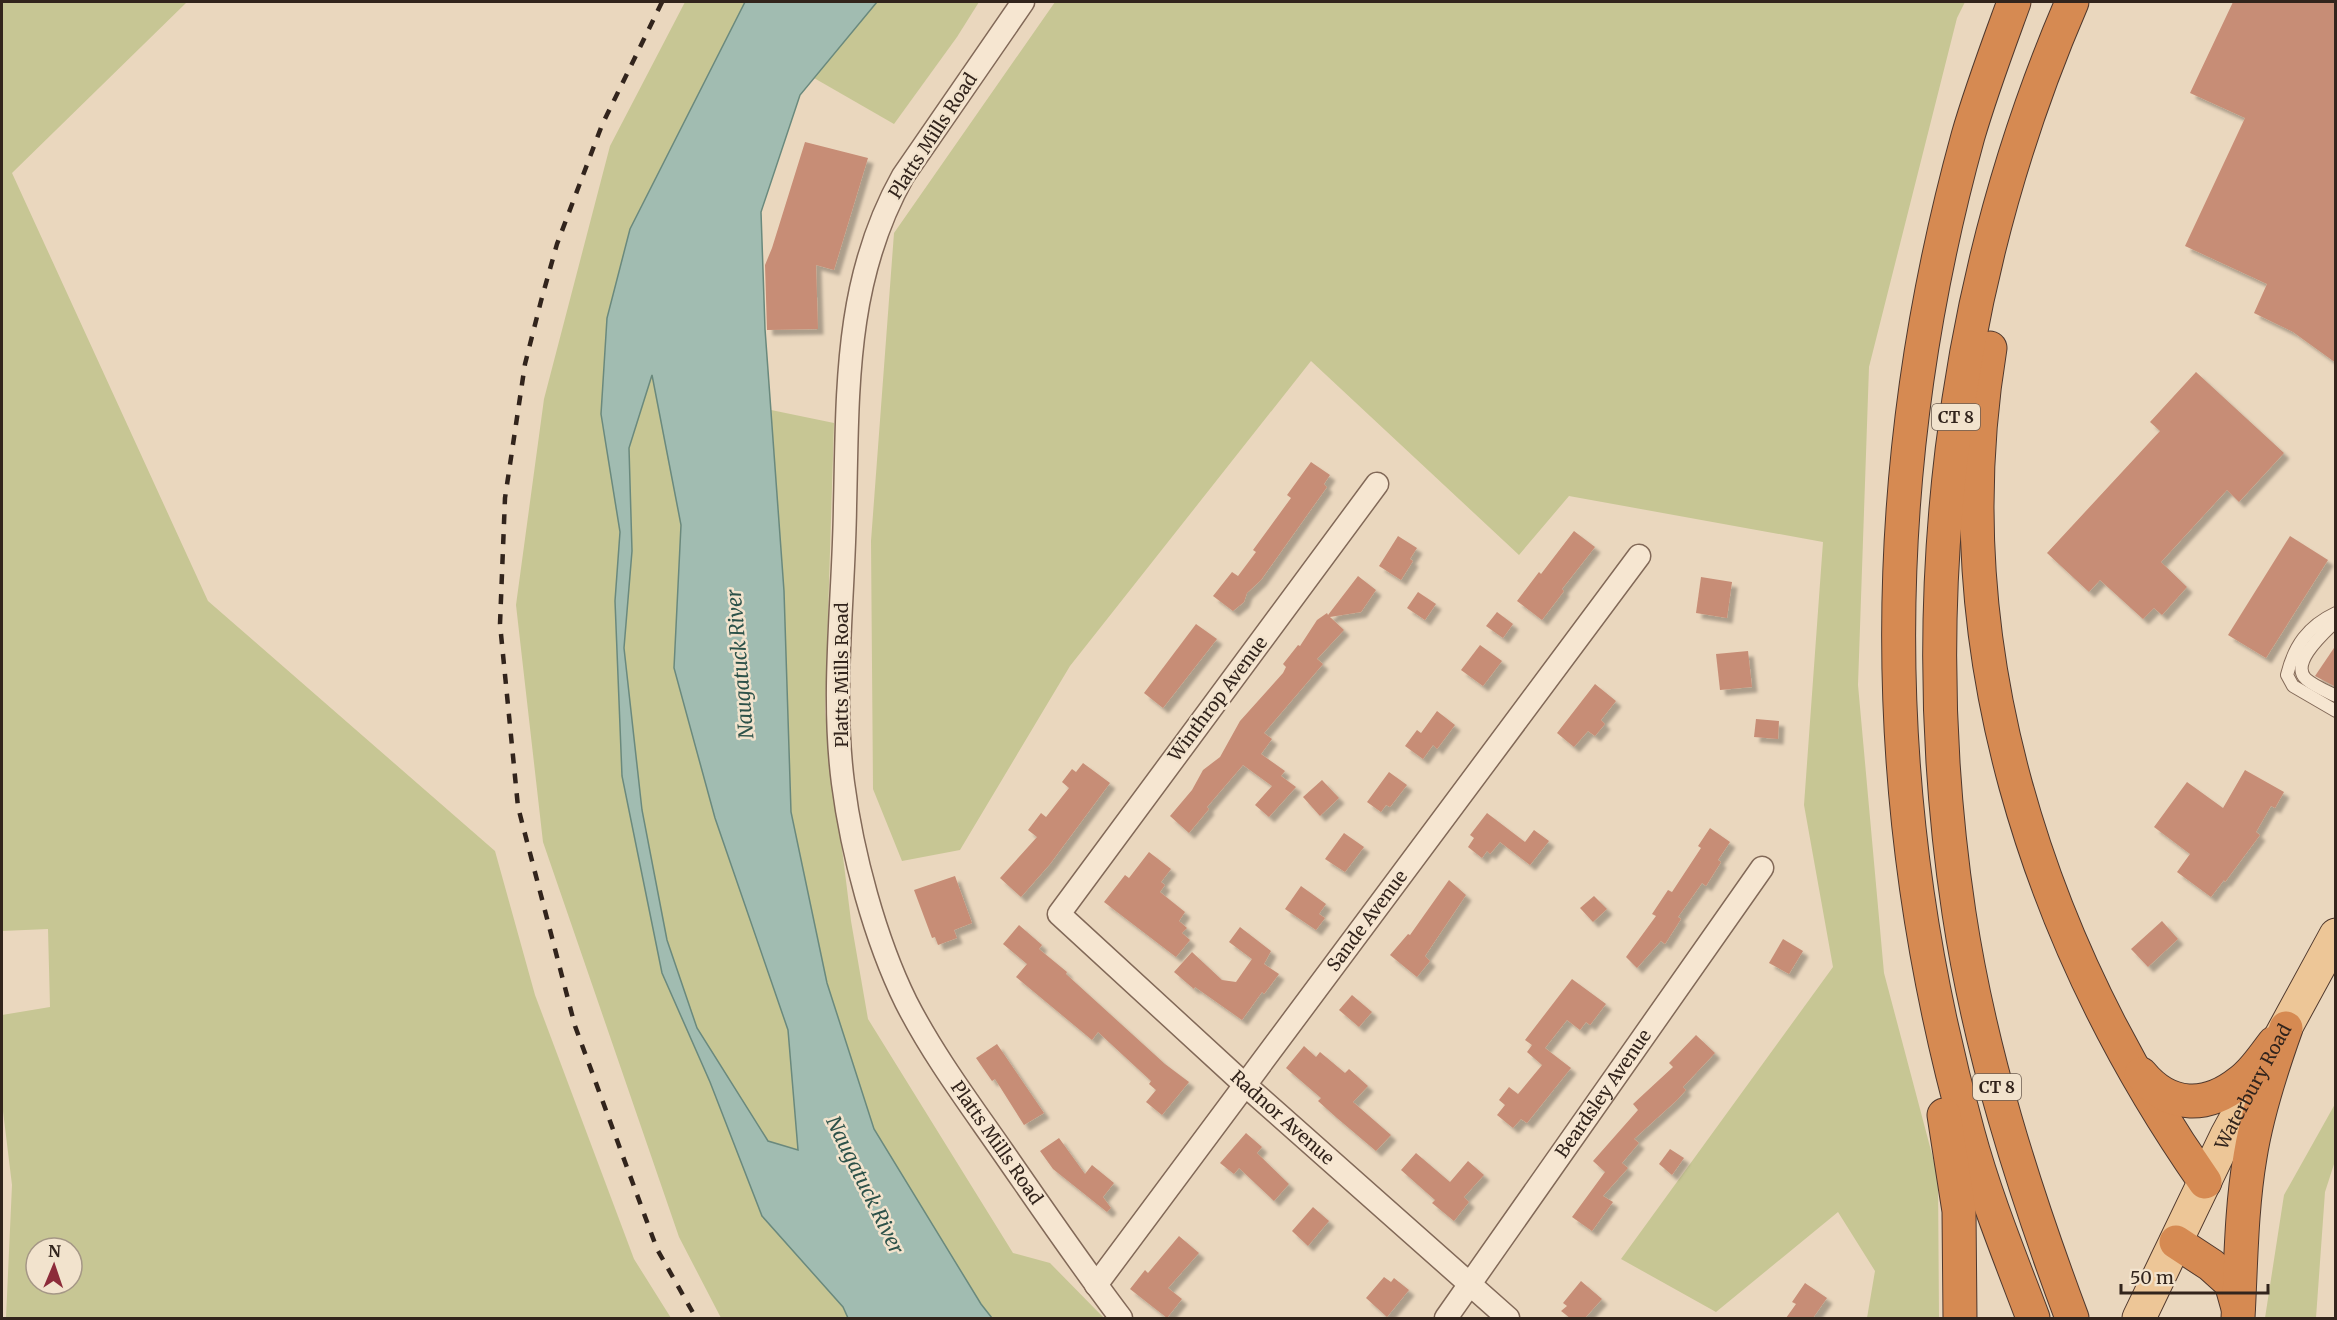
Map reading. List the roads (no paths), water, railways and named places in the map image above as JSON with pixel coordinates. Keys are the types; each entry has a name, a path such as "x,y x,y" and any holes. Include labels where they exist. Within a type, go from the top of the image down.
{"highway":[{"name":"CT 8","path":"2014,2 1969,133 1921,346 1904,491 1897,631 1902,748 1911,854 1935,997 1963,1116 1991,1206 2033,1318"},
{"name":"CT 8","path":"2070,7 2019,146 1985,271 1969,343 1946,494 1938,637 1942,777 1958,905 1971,978 2006,1125 2027,1193 2072,1318"},
{"path":"2070,7 2010,244 1995,315 1979,441 1978,535 1982,597 1993,689 2015,786 2033,847 2060,919 2116,1037 2155,1108 2205,1182"},
{"path":"1911,854 1918,983 1924,1026 1950,1148 1959,1211 1960,1318"},
{"path":"2116,1037 2147,1081 2160,1092 2174,1099 2189,1102 2206,1100 2224,1093 2241,1082 2286,1028"},
{"path":"2239,1316 2243,1212 2250,1155 2266,1089 2286,1028"},
{"path":"2176,1242 2211,1265 2231,1283 2239,1316"}],"main road":[{"name":"Waterbury Road","path":"2139,1318 2227,1135 2336,935"},
{"name":"Waterbury Road","path":"2154,1318 2176,1242"}],"street":[{"name":"Platts Mills Road","path":"1023,2 909,167 889,201 878,228 860,290 849,359 847,391 838,669 840,744 849,819 859,863 882,941 906,1001 944,1069 1120,1318"},
{"name":"Winthrop Avenue","path":"1059,914 1377,484"},
{"name":"Sande Avenue","path":"1096,1285 1639,556"},
{"name":"Beardsley Avenue","path":"1446,1318 1762,868"},
{"name":"Radnor Avenue","path":"1059,914 1244,1084 1508,1318"}],"lane":[{"path":"2336,613 2327,617 2303,637 2292,655 2287,675 2293,686 2336,711"},
{"path":"2336,621 2311,647 2300,669 2305,678 2336,696"}],"water":[{"name":"Naugatuck River","path":"745,2 877,2 800,95 761,212 765,329 784,591 791,812 827,983 874,1129 981,1304 992,1318 848,1318 843,1307 762,1216 710,1082 662,973 622,776 615,601 620,532 601,414 607,318 630,229","holes":["652,375 681,525 674,668 715,818 788,1030 798,1150 768,1141 697,1028 667,940 642,810 624,648 632,551 629,448"]}],"railway":[{"path":"662,2 602,125 557,244 541,301 525,364 505,498 500,624 518,807 575,1026 657,1249 696,1318"}]}
